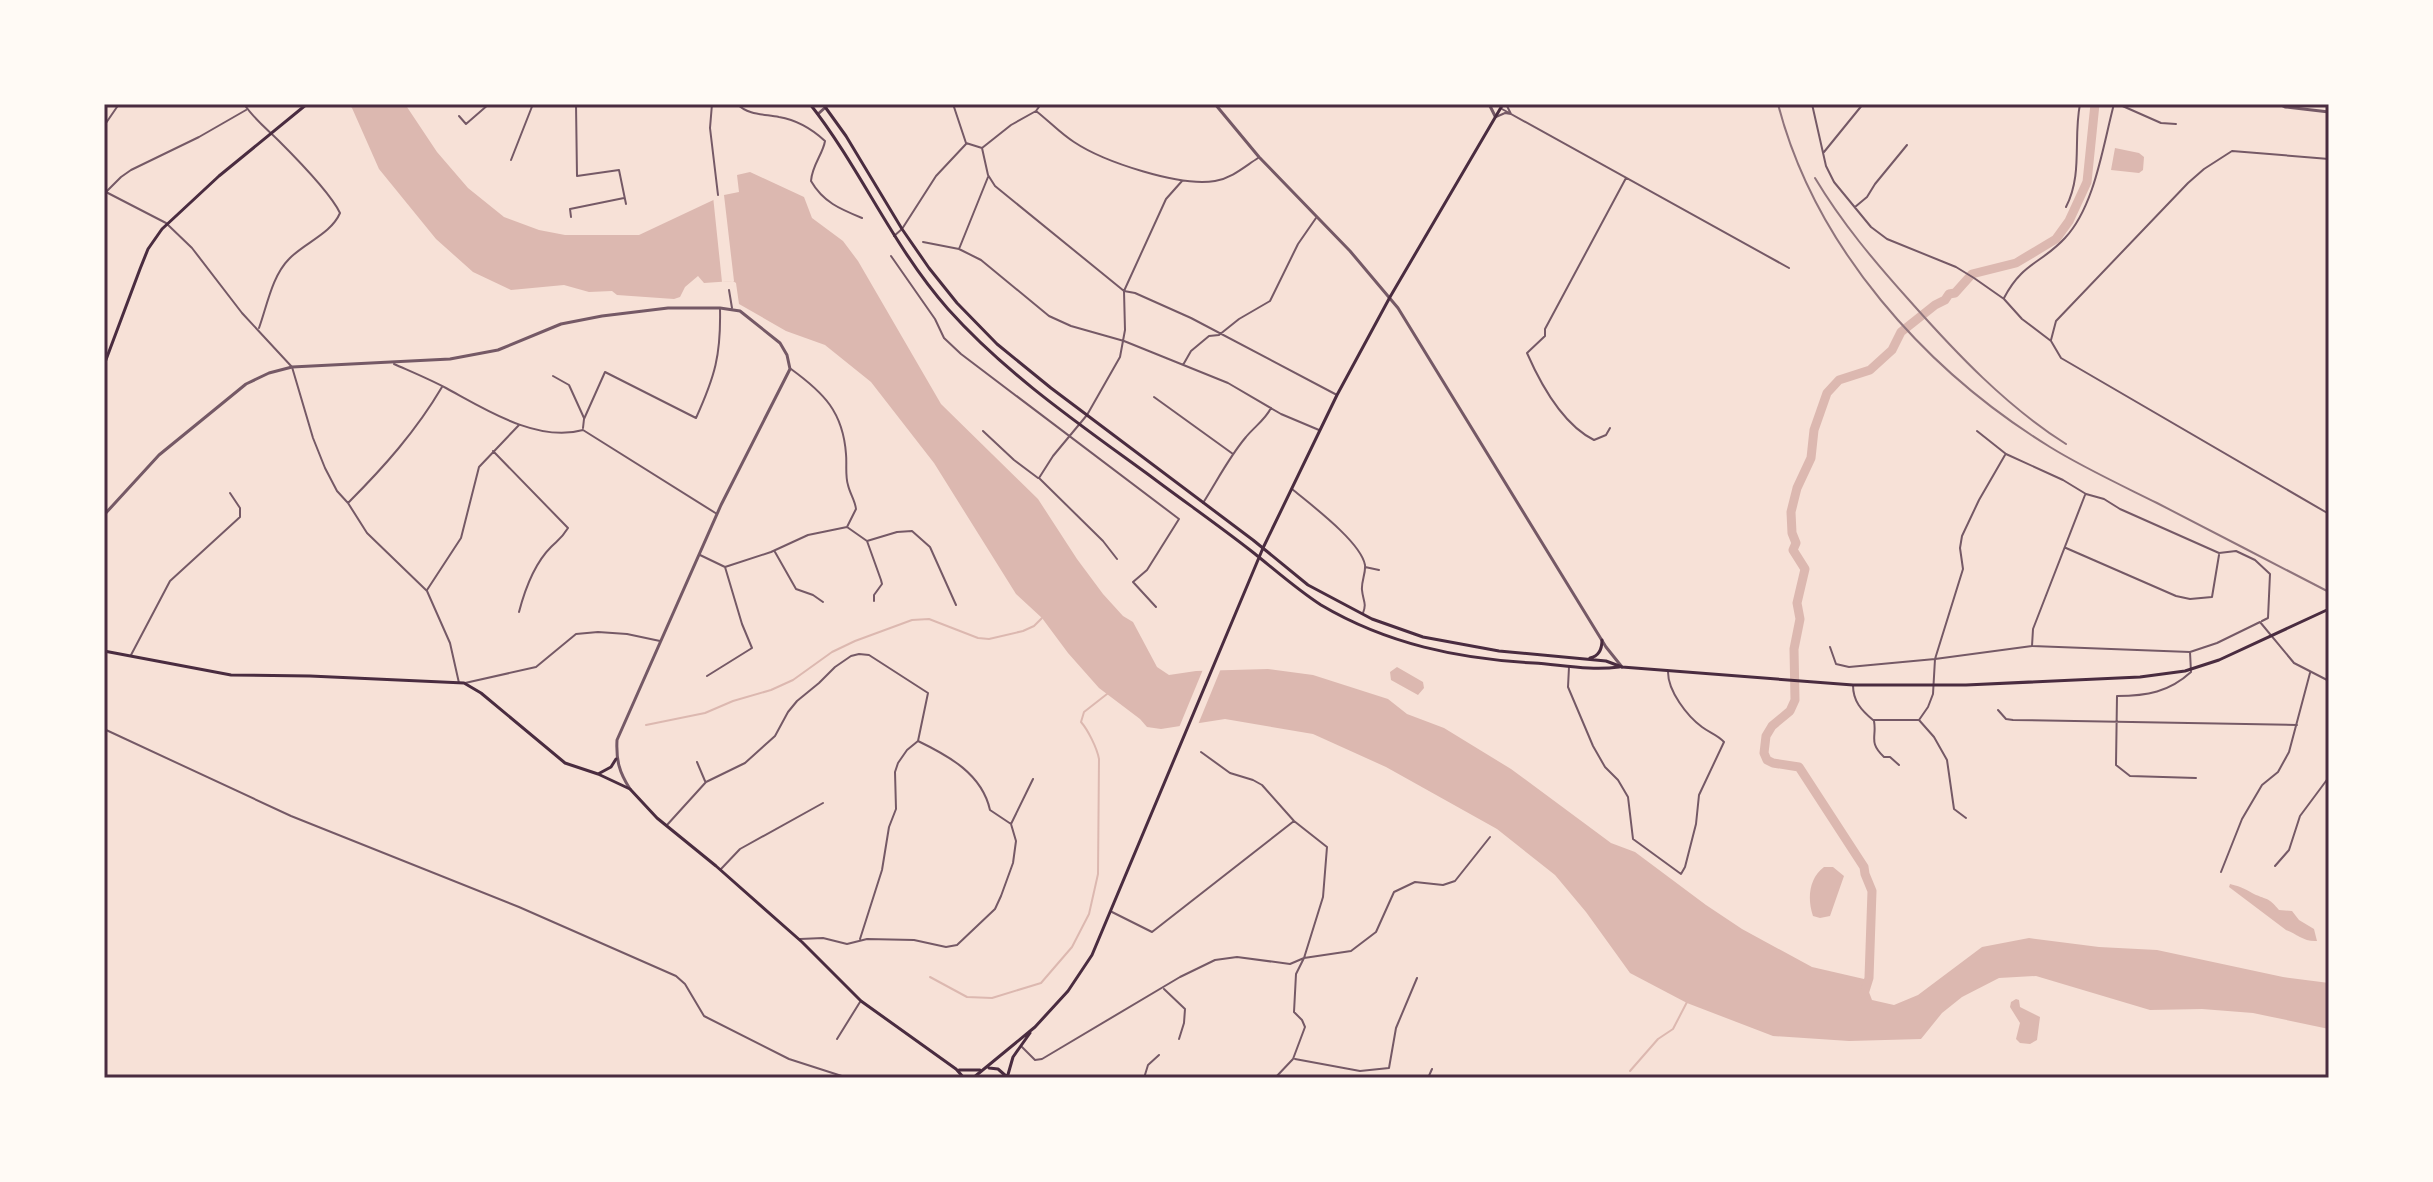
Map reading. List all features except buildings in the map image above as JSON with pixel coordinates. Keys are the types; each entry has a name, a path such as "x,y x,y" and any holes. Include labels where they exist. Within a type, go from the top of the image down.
{"main road":[{"path":"104,365 144,259 166,223 307,104"},
{"path":"810,104 853,166 918,272 948,309 1010,370 1304,593 1400,641 1472,658 1853,685 1933,685 2185,671 2219,660 2329,609"},
{"path":"826,105 902,229 948,291 997,344 1308,585 1393,628 1450,644 1587,658 1622,667"},
{"path":"956,1069 998,1069 1007,1078 1013,1057 1080,975 1112,912 1259,557 1337,395 1390,297 1503,105"},
{"path":"1587,658 1598,654 1602,640"},
{"path":"104,651 231,675 462,683 481,693 565,763 630,789 666,825 799,939 861,1001 956,1069 964,1078"},
{"path":"598,774 611,767 616,759"},
{"path":"973,1078 1035,1027"}],"street":[{"path":"104,133 106,123 119,104"},
{"path":"244,104 326,192 340,213 329,228 286,261 276,279 259,330"},
{"path":"459,116 466,124 489,104"},
{"path":"511,160 533,104"},
{"path":"576,104 577,176 619,170 626,204"},
{"path":"712,104 710,128 718,195"},
{"path":"737,104 746,111 781,117 814,130 825,141 816,158 811,181 828,203 862,218"},
{"path":"953,104 966,143"},
{"path":"982,148 1011,125 1036,111 1041,104"},
{"path":"1215,104 1259,157 1390,297 1602,640 1622,667"},
{"path":"1489,104 1496,104"},
{"path":"1489,104 1503,105 1511,114 1789,268"},
{"path":"1489,104 1495,118 1505,113 1511,114"},
{"path":"1812,104 1826,166 1834,182 1871,227 1887,239 1974,278 2004,299 2022,319 2051,341 2061,358 2329,514"},
{"path":"1824,152 1863,104"},
{"path":"2066,207 2073,192 2078,163 2077,121 2080,104"},
{"path":"2004,299 2014,279 2066,237 2075,225 2091,192 2116,104 2161,123 2176,124"},
{"path":"2279,104 2329,112"},
{"path":"818,114 826,105"},
{"path":"1503,105 1511,114"},
{"path":"248,109 131,170 105,191 166,223 192,248 242,313 292,367 321,458 337,491 367,533 427,591 450,643 462,683 536,667 576,634 627,634 660,641"},
{"path":"1036,111 1072,141 1100,156 1182,181 1217,181 1234,175 1259,157"},
{"path":"966,143 982,148"},
{"path":"894,236 902,229 936,176 966,143"},
{"path":"1855,207 1867,197 1907,145"},
{"path":"982,148 988,175 995,186 1124,291 1163,306 1337,395"},
{"path":"2051,341 2056,321 2188,183 2222,156 2232,151 2329,159"},
{"path":"959,249 988,175"},
{"path":"1610,428 1606,435 1594,440 1577,429 1556,406 1527,353 1545,336 1545,329 1626,178"},
{"path":"1039,478 1087,415 1120,357 1124,341 1124,291 1166,199 1182,181"},
{"path":"571,217 570,209 625,197"},
{"path":"1183,365 1191,351 1209,336 1219,335 1270,301 1298,244 1317,217"},
{"path":"923,242 959,249 981,260 1049,316 1071,326 1124,341 1228,383 1281,414 1320,430"},
{"path":"891,256 935,319 944,338 961,354 1179,519 1147,570 1133,582 1156,607"},
{"path":"729,290 732,308"},
{"path":"104,515 159,455 246,384 269,373 292,367 393,363 476,355 498,350 561,324 668,308 732,308 750,317 780,343 790,369 717,514 617,740 616,759 630,789"},
{"path":"583,430 584,419 605,372 696,418 710,389 719,356 720,308"},
{"path":"393,363 520,424 562,433 583,430 717,514"},
{"path":"790,369 828,400 839,418 845,447 847,484 856,506 847,527"},
{"path":"553,376 569,385 584,419"},
{"path":"348,503 423,419 442,386"},
{"path":"1154,397 1233,454"},
{"path":"1203,503 1233,454 1272,407"},
{"path":"427,591 461,538 475,477 481,465 520,424"},
{"path":"983,431 1039,478 1103,541 1117,559"},
{"path":"1830,647 1836,664 1849,667 2032,646 2190,652 2217,643 2268,618 2270,574 2255,560 2236,551 2219,553 2104,499 2086,494 2006,454 1977,431"},
{"path":"493,451 568,528 560,541 552,545 526,587 519,612"},
{"path":"1919,720 1933,694 1935,659 1963,569 1962,536 2006,454"},
{"path":"1292,489 1348,538 1360,554 1365,567 1361,588 1367,603 1363,615"},
{"path":"131,656 170,581 240,517 240,508 230,493"},
{"path":"2032,646 2033,629 2086,494"},
{"path":"699,555 725,567 775,551 808,535 847,527 867,541 882,584 874,595 874,601"},
{"path":"867,541 912,531 930,547 956,605"},
{"path":"2066,548 2176,596 2190,599 2212,597 2219,553"},
{"path":"775,551 796,589 823,602"},
{"path":"707,676 752,648 725,567"},
{"path":"1365,567 1379,570"},
{"path":"2260,622 2294,663 2329,681"},
{"path":"2190,652 2191,672 2182,680 2162,692 2117,696 2116,765 2130,776 2196,778"},
{"path":"666,825 706,782 745,763 775,736 797,701 835,667 851,656 869,655 928,693 918,741 907,750 895,772 896,809 889,827 882,870 859,940"},
{"path":"1569,666 1568,687 1593,746 1628,797 1633,839 1681,874 1696,824 1699,795 1724,742 1700,726 1675,696 1667,678 1668,671"},
{"path":"2221,872 2242,819 2262,785 2278,772 2289,752 2310,673"},
{"path":"1853,685 1857,705 1875,725 1875,747 1884,757 1890,757 1899,765"},
{"path":"1998,710 2006,719 2297,725"},
{"path":"1873,720 1919,720 1934,737 1947,760 1954,809 1966,818"},
{"path":"104,729 291,816 519,907 676,976 685,984 704,1016 789,1059 848,1078"},
{"path":"799,939 823,938 847,944 859,940 914,940 946,947 957,945 995,909 1013,863 1016,841 1011,824 990,810 987,796 980,785 958,764 918,741"},
{"path":"1201,752 1230,773 1262,785 1294,821 1327,847 1323,897 1296,974 1294,1012 1305,1027 1293,1059 1275,1078"},
{"path":"697,762 706,782"},
{"path":"2275,866 2289,850 2300,816 2329,777"},
{"path":"1011,824 1033,779"},
{"path":"720,869 740,849 823,803"},
{"path":"1112,912 1152,932 1294,821"},
{"path":"1021,1046 1035,1060 1042,1059 1180,977 1215,960 1237,957 1290,964 1304,958 1351,951 1376,932 1394,892 1415,882 1436,885 1451,883 1490,837"},
{"path":"1293,1059 1360,1071 1389,1068 1396,1028 1417,978"},
{"path":"1163,988 1185,1009 1179,1039"},
{"path":"837,1039 861,1001"},
{"path":"1144,1078 1148,1065 1159,1055"},
{"path":"1428,1078 1432,1069"}],"shaded area":[{"path":"348,104 405,104 437,152 468,188 504,217 539,230 565,235 639,235 724,195 739,192 737,175 750,172 804,197 812,218 843,241 858,261 941,404 1038,499 1103,594 1123,616 1133,622 1157,667 1169,675 1268,669 1313,675 1388,699 1407,714 1444,728 1511,769 1611,843 1635,852 1742,929 1812,967 1864,979 1872,1000 1894,1005 1918,995 1982,947 2029,938 2099,947 2157,950 2283,977 2329,983 2329,1029 2253,1013 2202,1009 2150,1010 2036,976 1999,978 1962,997 1942,1013 1921,1039 1849,1041 1773,1036 1687,1003 1630,973 1555,875 1497,829 1386,767 1313,734 1225,719 1161,729 1147,727 1099,688 1042,618 1016,594 934,463 871,382 825,345 786,331 739,304 733,281 704,283 698,276 685,287 680,297 674,299 617,295 612,291 589,292 564,285 511,290 473,272 436,239 379,169"},
{"path":"2115,148 2139,153 2144,157 2143,170 2139,173 2111,170"},
{"path":"1397,667 1423,682 1424,688 1418,695 1391,680 1390,672"},
{"path":"1824,867 1833,867 1844,876 1830,916 1820,918 1813,916 1810,896 1812,883"},
{"path":"2230,884 2269,900 2279,910 2292,911 2299,920 2314,929 2317,941 2304,939 2286,930 2229,887"},
{"path":"2016,999 2020,1007 2040,1017 2037,1040 2030,1044 2020,1043 2016,1039 2020,1023 2010,1007"}],"pier":[{"path":"724,195 734,281 722,282 713,196"},
{"path":"1222,666 1197,727 1178,730 1204,667"}],"waterway":[{"path":"1864,994 1869,978 1872,891 1864,867 1799,767 1773,763 1767,760 1764,753 1766,736 1772,726 1790,711 1795,700 1794,649 1800,619 1797,603 1805,569 1793,550 1796,543 1791,512 1797,488 1811,458 1814,430 1827,393 1839,380 1870,370 1892,350 1901,332 1949,294 1955,293 1972,274 2016,263 2056,239 2069,221 2087,182 2095,104"},
{"path":"646,725 705,713 771,690 793,680 832,652 912,620 929,619 978,638 989,639 1023,631 1042,618"},
{"path":"930,977 967,997 992,998 1041,983 1072,947 1089,914 1098,874 1099,759 1092,739 1081,722 1084,712 1107,694"},
{"path":"1630,1071 1658,1039 1673,1029 1687,1002"}],"railway":[{"path":"1778,104 1795,157 1847,255 1881,300 1960,381 2004,416 2063,455 2329,592"},
{"path":"1815,178 1859,241 1945,340 2002,396 2066,444"}]}
